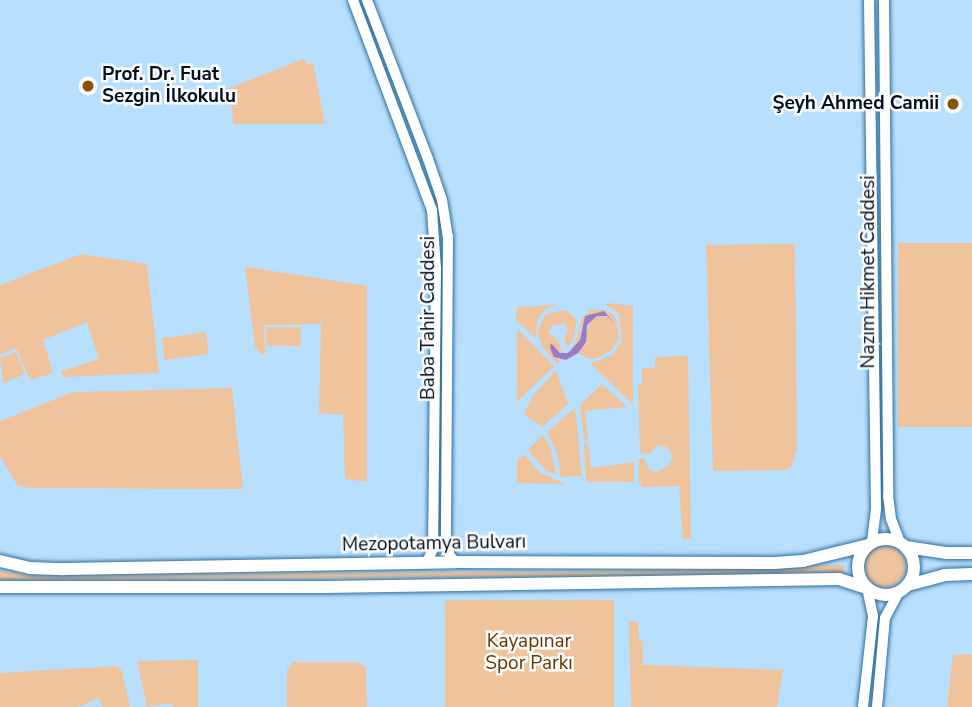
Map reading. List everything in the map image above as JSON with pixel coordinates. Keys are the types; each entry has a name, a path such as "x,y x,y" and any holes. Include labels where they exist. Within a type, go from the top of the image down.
{"main road":[{"name":"Baba Tahir Caddesi","path":"353,0 420,170 432,210 436,268 433,550 427,562"},
{"name":"Baba Tahir Caddesi","path":"367,0 428,159 442,200 448,236 446,543 450,556 456,562"},
{"name":"Nazım Hikmet Caddesi","path":"869,0 876,509 870,544"},
{"name":"Nazım Hikmet Caddesi","path":"884,0 888,495 891,519 903,544"},
{"path":"863,707 873,616 867,588 861,579 858,566 870,544 889,539 946,553 972,553"},
{"name":"Mezopotamya Bulvarı","path":"0,561 30,568 64,569 427,562 774,563 803,561 870,544"},
{"path":"877,707 885,618 914,565 903,544"},
{"path":"0,587 324,587 839,579 883,595 944,575 972,574"}],"green space":[{"path":"304,59 307,64 313,63 325,124 233,124 232,103 223,104 219,92"},
{"path":"898,243 972,243 972,427 898,427"},
{"path":"795,244 797,448 792,466 787,470 713,471 706,245"},
{"path":"81,254 147,264 159,373 63,377 61,371 99,359 87,322 43,340 53,373 30,380 16,348 0,355 0,285"},
{"path":"245,268 367,286 367,482 345,479 343,415 319,413 321,324 264,325 265,355 261,354 255,347"},
{"path":"605,304 633,306 633,405 591,364 612,355 622,341 619,314"},
{"path":"556,305 545,310 537,320 536,338 516,320 517,307"},
{"path":"601,309 613,314 617,321 619,338 613,349 596,359 588,359 578,353 591,320 603,314 615,324 604,311 581,326 580,340 569,352 575,343 582,318 591,310"},
{"path":"565,310 577,320 573,341 567,347 564,339 568,330 564,324 553,325 549,332 558,341 563,353 556,351 551,343 550,348 557,359 561,360 558,364 543,348 537,332 546,314"},
{"path":"266,327 301,327 301,346 266,346"},
{"path":"517,328 554,366 517,402"},
{"path":"206,332 209,354 164,360 161,338"},
{"path":"16,352 25,374 3,383 0,358"},
{"path":"688,356 691,538 683,539 679,486 642,487 639,481 639,458 644,458 649,470 657,472 669,465 673,456 667,447 659,445 648,454 640,453 638,385 642,385 642,368 655,368 655,357"},
{"path":"556,370 568,404 542,427 524,414 532,397"},
{"path":"602,384 627,407 585,411 588,439 584,439 580,405"},
{"path":"232,388 243,489 30,488 17,485 0,456 0,421 73,392"},
{"path":"575,408 582,476 560,477 558,456 547,432"},
{"path":"543,435 550,446 556,475 546,471 528,450"},
{"path":"584,443 588,443 591,468 634,462 634,482 586,482"},
{"path":"524,454 539,472 565,484 517,483 517,461"},
{"path":"885,545 900,551 906,566 900,581 885,587 870,581 864,566 870,551"},
{"path":"844,565 844,574 788,575 0,580 0,571 33,575 608,571"},
{"name":"Kayapınar Spor Parkı","path":"445,600 614,600 614,707 445,707"},
{"path":"629,622 638,622 639,641 643,641 643,665 783,670 777,707 631,707"},
{"path":"972,654 972,707 947,707 953,655"},
{"path":"198,660 198,707 173,707 171,703 147,707 137,661"},
{"path":"294,662 357,662 366,667 367,707 287,707 287,669"},
{"path":"117,666 122,671 130,707 102,707 99,698 78,707 0,707 0,673"}],"shaded area":[{"path":"604,311 615,324 607,316 597,316 587,325 586,342 578,353 566,360 554,357 551,343 560,353 568,353 580,340 585,316"}],"place":[{"name":"Prof. Dr. Fuat Sezgin İlkokulu","path":"88,86"},
{"name":"Şeyh Ahmed Camii","path":"953,104"}]}
